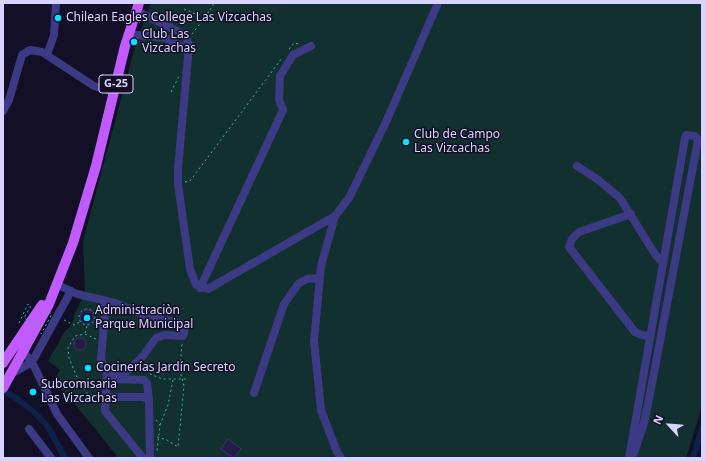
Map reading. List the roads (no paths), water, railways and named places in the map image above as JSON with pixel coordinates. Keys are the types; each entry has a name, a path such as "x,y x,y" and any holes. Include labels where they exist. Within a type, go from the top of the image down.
{"main road":[{"name":"G-25","path":"6,382 48,304 73,244 85,207 129,34 138,7"},
{"name":"G-25","path":"3,363 56,284"}],"lane":[{"path":"46,56 54,36 56,3"},
{"path":"341,458 337,452 321,410 314,341 319,278 324,254 335,216 349,198 386,122 438,3"},
{"path":"138,7 185,35 187,39 188,53 178,184 190,269 194,282 200,288 208,289 213,287 335,216"},
{"path":"169,40 173,29"},
{"path":"129,34 169,40 181,46 188,53"},
{"path":"200,288 283,110 279,100 280,76 293,55 311,46"},
{"path":"4,111 10,100 22,55 30,50 42,52 94,86 114,92"},
{"path":"686,135 695,136 698,140 650,394 644,422 634,453 630,458 684,138 686,135"},
{"path":"577,166 609,188 620,198 655,254 663,261"},
{"path":"631,214 579,232 572,239 569,247 635,332 650,336"},
{"path":"254,394 284,304 299,283 306,279 319,278"},
{"path":"56,284 71,292 115,303 142,314 186,325 183,336 164,334 156,338 142,357 121,374 107,376"},
{"path":"6,382 32,362 71,292"},
{"path":"103,301 105,312 101,360 107,376 105,410 142,458"},
{"path":"14,345 23,350 32,362 57,414 89,458"},
{"path":"107,376 144,380 147,383 150,436 154,457"},
{"path":"105,397 143,398 149,400"},
{"path":"29,429 51,458"}],"waterway":[{"path":"3,391 16,398 34,412 48,427 65,458"},
{"path":"693,458 702,428"}],"place":[{"name":"Chilean Eagles College Las Vizcachas","path":"58,18"},
{"name":"Club Las Vizcachas","path":"134,42"},
{"name":"Club de Campo Las Vizcachas","path":"406,142"},
{"name":"Administraciòn Parque Municipal","path":"87,318"},
{"name":"Cocinerías Jardín Secreto","path":"88,368"},
{"name":"Subcomisaria Las Vizcachas","path":"33,392"}]}
